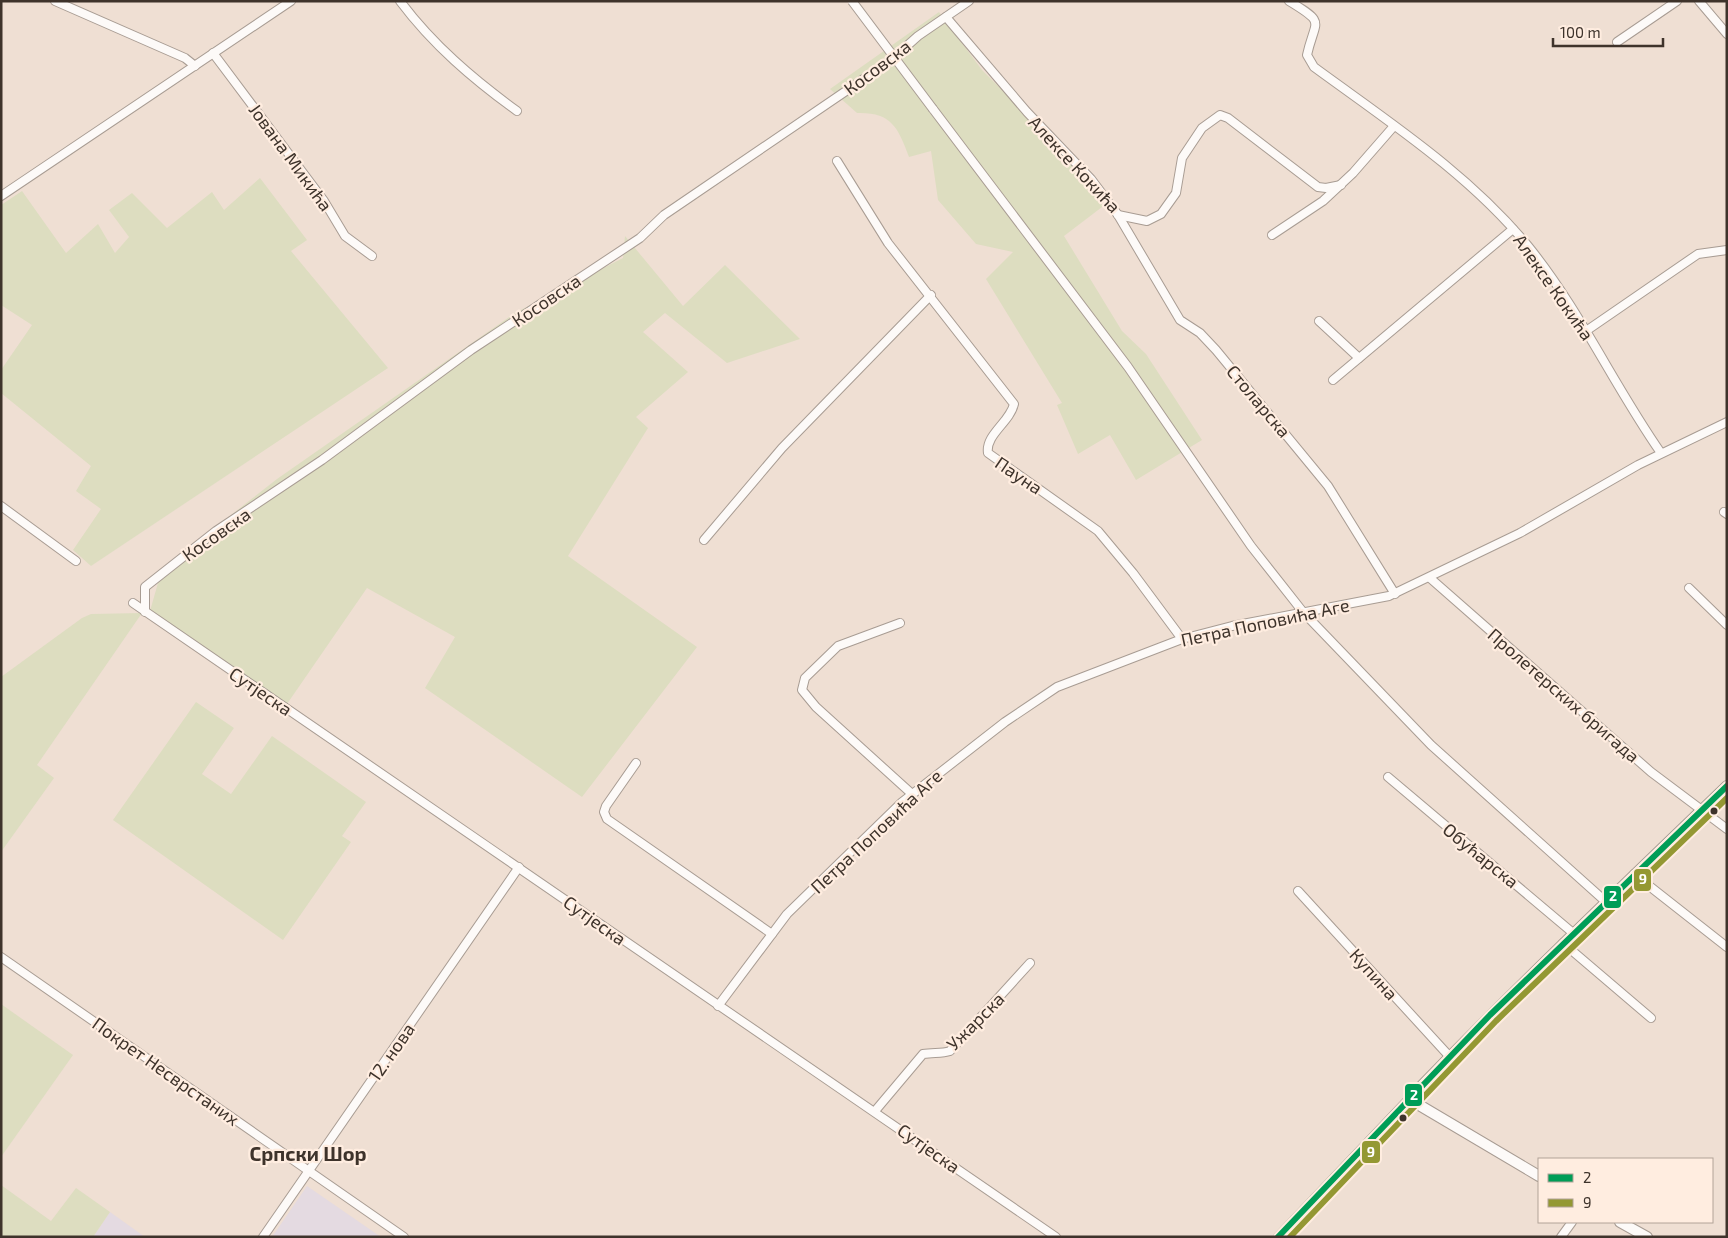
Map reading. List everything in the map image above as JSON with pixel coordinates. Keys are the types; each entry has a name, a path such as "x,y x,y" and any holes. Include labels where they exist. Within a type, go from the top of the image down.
{"street":[{"path":"55,1 185,58 195,66"},
{"path":"1,196 291,1"},
{"path":"400,1 419,26 473,79 517,111"},
{"path":"852,1 1128,367 1251,546 1303,612 1431,745 1605,901"},
{"name":"Косовска","path":"145,612 145,587 216,531 322,460 471,350 640,238 664,215 890,61 918,36 969,1"},
{"name":"Алексе Кокића","path":"1289,1 1314,19 1316,26 1308,54 1309,62 1455,172 1513,229 1547,271 1586,331 1622,394 1661,453"},
{"path":"1617,42 1678,1"},
{"path":"1699,1 1727,34"},
{"name":"Алексе Кокића","path":"946,17 1027,112 1091,179 1118,215 1147,221 1161,214 1176,193 1182,158 1202,128 1220,115 1228,118 1318,187 1326,188 1341,185"},
{"name":"Јована Микића","path":"213,53 324,201 345,236 372,256"},
{"path":"1272,236 1323,201 1341,185 1394,126"},
{"name":"Пауна","path":"837,161 888,243 1014,404 1012,411 990,440 987,447 988,454 1098,530 1182,639"},
{"name":"Столарска","path":"1118,215 1180,320 1200,333 1216,350 1328,486 1395,594"},
{"path":"1333,380 1513,229"},
{"path":"1586,331 1698,254 1727,250"},
{"path":"704,540 782,448 930,295"},
{"path":"1319,321 1359,358"},
{"name":"Петра Поповића Аге","path":"718,1006 787,914 912,794 1005,722 1057,688 1182,639 1395,594 1560,512 1618,476 1661,453 1727,422"},
{"path":"1,506 76,561"},
{"name":"Пролетерских бригада","path":"1430,578 1651,772 1727,829"},
{"path":"1689,588 1727,625"},
{"name":"Сутјеска","path":"133,603 1056,1237"},
{"path":"900,623 838,646 805,678 802,690 816,707 912,794"},
{"path":"636,762 606,806 604,812 607,819 772,934"},
{"name":"Обућарска","path":"1388,777 1573,933"},
{"path":"1278,1237 1409,1099 1563,943 1727,786"},
{"name":"12. нова","path":"262,1237 519,868"},
{"path":"1634,874 1727,948"},
{"name":"Купина","path":"1298,890 1450,1057"},
{"path":"1563,943 1651,1018"},
{"name":"Покрет Несврстаних","path":"1,957 309,1169 404,1237"},
{"name":"Ужарска","path":"875,1111 923,1054 934,1052 941,1054 950,1051 1030,963"},
{"path":"1409,1099 1538,1175"},
{"path":"1561,1237 1571,1223"},
{"path":"1622,1223 1647,1237"}],"shaded area":[{"path":"307,1186 381,1237 272,1237"},
{"path":"110,1212 145,1237 93,1237"}],"green space":[{"path":"939,12 982,70 1057,145 1106,204 1064,236 1122,331 1146,354 1202,440 1136,480 1110,435 1078,454 1057,405 1062,403 986,279 1013,252 976,244 938,200 931,151 909,157 901,137 892,123 878,115 857,113 830,89"},
{"path":"260,178 307,240 291,251 388,368 91,566 73,550 101,509 76,491 91,466 1,393 1,370 32,325 1,305 1,205 22,191 66,253 98,224 115,253 129,237 109,210 132,193 167,228 212,192 224,210"},
{"path":"625,236 683,306 725,265 800,339 727,363 665,313 643,332 688,372 636,417 648,428 568,556 697,647 582,797 425,688 455,637 367,588 287,704 150,611 158,583 203,537 277,479 515,313 623,258"},
{"path":"142,613 37,765 54,778 1,852 1,677 82,618 91,614"},
{"path":"196,702 234,728 202,774 231,794 272,736 366,802 342,836 351,842 283,940 113,820"},
{"path":"1,1004 73,1055 1,1157"},
{"path":"1,1185 51,1221 76,1188 110,1212 93,1237 1,1237"}],"transit line":[{"name":"2","path":"1278,1237 1490,1015 1727,786"},
{"name":"9","path":"1290,1237 1496,1021 1727,798"}],"district":[{"name":"Српски Шор","path":"308,1153"}]}
